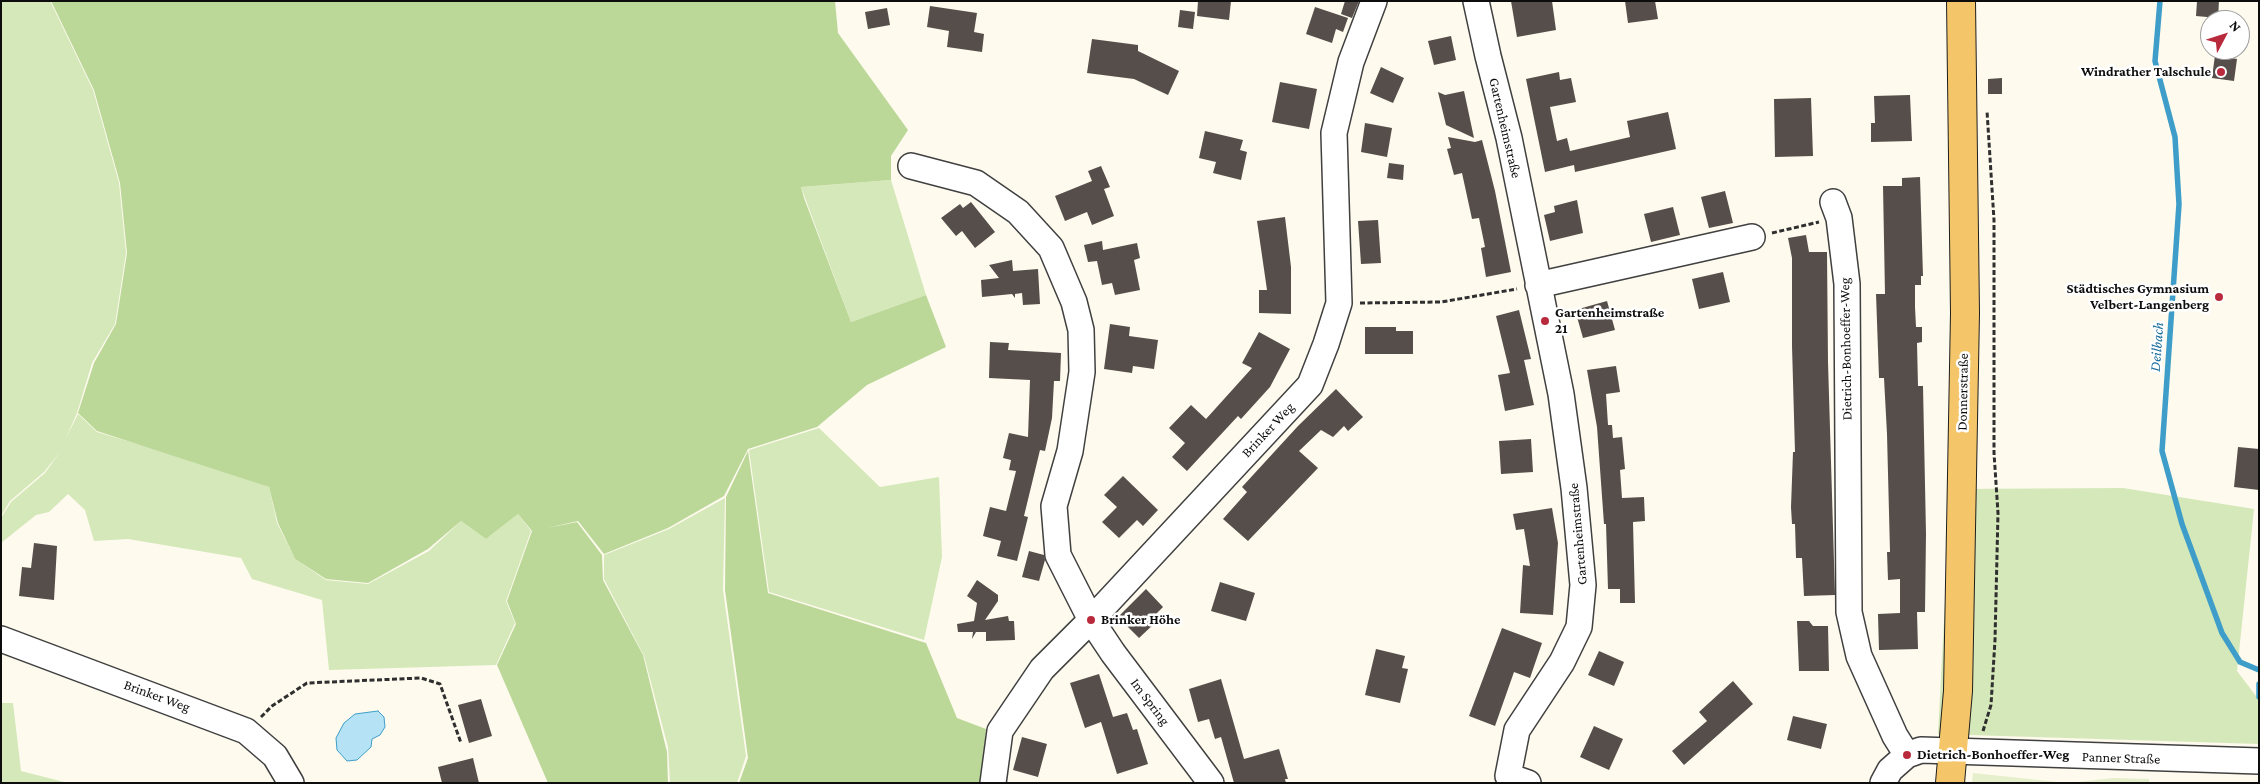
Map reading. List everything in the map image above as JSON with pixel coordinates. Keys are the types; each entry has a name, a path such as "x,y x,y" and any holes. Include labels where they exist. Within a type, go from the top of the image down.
{"main road":[{"name":"Donnerstraße","path":"1950,783 1966,752 1958,691 1965,313 1961,1"}],"street":[{"name":"Brinker Weg","path":"992,783 1000,731 1042,669 1310,385 1339,303 1334,133 1351,62 1374,1"},
{"name":"Gartenheimstraße","path":"1476,1 1509,138 1561,394 1574,488 1583,585 1579,627 1562,662 1517,730 1508,776 1528,783"},
{"path":"911,166 976,183 1018,212 1051,248 1074,302 1081,330 1082,372 1070,452 1054,506 1058,555 1090,620"},
{"name":"Dietrich-Bonhoeffer-Weg","path":"1836,210 1847,284 1849,612 1859,656 1891,728 1907,755"},
{"path":"1538,285 1752,237"},
{"name":"Im Spring","path":"1090,620 1211,783"},
{"name":"Brinker Weg","path":"1,639 246,731 275,756 291,783"},
{"path":"1883,783 1890,770 1907,755 1921,750 1966,752"},
{"name":"Panner Straße","path":"1966,752 2259,761"}],"path":[{"path":"1966,752 1990,705 1995,640 1998,514 1994,453 1994,220 1987,109"},
{"path":"1752,237 1836,210"},
{"path":"1339,303 1441,302 1538,285"},
{"path":"246,731 272,706 307,683 421,678 440,684 461,743"}],"green space":[{"path":"1,1 50,1 93,90 119,183 126,253 115,324 92,363 77,413 65,440 78,414 97,432 175,455 269,487 277,523 295,559 326,580 368,584 429,551 461,521 486,539 518,514 531,531 506,601 515,623 496,665 329,670 322,600 252,579 241,558 128,539 94,541 85,510 68,494 49,512 36,515 1,543 1,518 11,502 45,473 60,452 44,472 10,501 1,516"},
{"path":"51,1 835,1 838,33 908,130 891,156 891,180 801,187 804,198 851,322 926,295 946,347 867,385 817,427 748,449 724,496 668,528 604,554 578,521 547,528 577,522 602,555 603,580 643,655 667,752 668,783 548,783 497,665 516,624 507,601 532,531 518,514 486,539 461,521 428,549 368,583 326,579 295,559 278,523 269,487 97,431 78,413 94,363 116,324 127,253 120,183 94,90"},
{"path":"891,180 926,295 851,322 801,187"},
{"path":"819,428 880,487 939,477 942,557 924,640 769,592 749,450"},
{"path":"748,451 768,593 926,643 957,718 986,729 981,783 739,783 748,758 725,590 726,497"},
{"path":"2123,488 2254,509 2237,671 2259,700 2259,744 1938,734 1951,489"},
{"path":"725,498 723,590 746,756 737,783 670,783 668,747 644,656 604,579 604,555 669,529"},
{"path":"1,703 13,703 21,771 68,783 1,783"},
{"path":"1973,773 2067,783 1972,783"},
{"path":"2113,778 2149,779 2149,783 2069,783"}],"water":[{"path":"378,711 384,717 385,727 380,735 372,739 371,747 357,760 347,761 337,750 336,738 344,723 355,714"}],"building":[{"path":"1198,1 1231,1 1229,20 1197,16"},
{"path":"1345,1 1359,1 1352,18 1341,14"},
{"path":"1511,1 1552,1 1556,30 1517,37"},
{"path":"1625,1 1655,1 1658,19 1628,23"},
{"path":"2197,1 2219,1 2218,10 2200,10 2200,16 2196,16"},
{"path":"930,6 977,13 974,32 984,34 982,52 947,47 949,31 927,27"},
{"path":"1315,7 1348,18 1343,32 1336,29 1332,43 1306,34"},
{"path":"887,8 890,25 868,29 865,12"},
{"path":"1180,10 1195,12 1193,29 1178,27"},
{"path":"1451,36 1456,60 1434,65 1428,41"},
{"path":"1092,39 1138,45 1138,51 1179,71 1168,95 1134,79 1087,73"},
{"path":"2214,60 2237,60 2234,81 2212,78"},
{"path":"1381,67 1404,78 1393,103 1370,93"},
{"path":"1559,72 1560,80 1571,78 1576,102 1550,107 1557,141 1567,138 1570,151 1630,137 1627,121 1668,112 1676,149 1575,172 1574,165 1545,172 1526,79"},
{"path":"2002,78 2002,94 1988,94 1988,79"},
{"path":"1280,82 1317,89 1309,129 1272,122"},
{"path":"1464,91 1474,138 1446,125 1438,92 1445,95"},
{"path":"1910,95 1912,141 1871,142 1871,123 1875,123 1874,96"},
{"path":"1811,98 1813,156 1775,157 1774,99"},
{"path":"1365,123 1392,128 1387,157 1361,152"},
{"path":"1205,131 1243,140 1240,150 1247,152 1241,180 1213,173 1216,162 1199,158"},
{"path":"1448,137 1475,142 1482,140 1495,191 1511,272 1486,277 1481,248 1485,247 1479,218 1472,219 1462,173 1454,175 1447,149 1451,148"},
{"path":"1389,163 1404,165 1403,180 1387,178"},
{"path":"1101,166 1110,187 1104,189 1114,216 1092,225 1087,212 1065,221 1055,196 1092,181 1088,171"},
{"path":"1920,177 1923,276 1921,276 1921,285 1915,285 1915,307 1916,327 1922,327 1922,342 1917,343 1918,386 1923,386 1926,534 1925,612 1917,612 1918,649 1879,650 1878,614 1900,613 1900,579 1888,580 1887,552 1890,552 1887,434 1884,378 1879,378 1876,294 1885,294 1883,186 1902,186 1902,178"},
{"path":"1725,191 1733,223 1709,228 1701,197"},
{"path":"1577,200 1583,233 1550,241 1544,215 1555,212 1554,206"},
{"path":"971,202 995,232 975,248 962,231 956,236 941,218 960,204 963,208"},
{"path":"1673,207 1680,235 1651,242 1644,214"},
{"path":"1285,217 1291,267 1291,314 1259,313 1259,290 1267,290 1257,221"},
{"path":"1378,220 1381,263 1361,264 1358,221"},
{"path":"1806,235 1809,252 1827,252 1828,362 1835,595 1804,596 1802,558 1796,558 1795,524 1792,524 1793,452 1795,452 1792,258 1788,238"},
{"path":"1102,241 1103,250 1137,243 1140,258 1134,260 1140,290 1115,295 1112,283 1102,285 1097,261 1088,262 1084,245"},
{"path":"1012,260 1013,271 1038,269 1040,304 1023,305 1022,293 1015,294 1015,298 1012,294 982,297 981,280 999,278 989,265"},
{"path":"1723,272 1730,302 1699,309 1692,279"},
{"path":"1607,301 1615,330 1583,338 1575,310"},
{"path":"1519,310 1531,359 1524,360 1534,405 1505,411 1498,375 1510,373 1496,316"},
{"path":"1110,324 1130,327 1129,336 1158,340 1154,369 1133,366 1132,373 1104,369"},
{"path":"1365,327 1396,327 1396,331 1413,331 1413,354 1365,354"},
{"path":"1259,332 1290,349 1270,387 1241,419 1238,416 1187,471 1172,457 1185,443 1169,428 1191,405 1206,419 1252,368 1242,363"},
{"path":"990,342 1009,343 1008,350 1061,353 1060,381 1054,381 1052,418 1045,451 1040,450 1024,516 1028,517 1017,561 997,556 1001,541 983,536 990,507 1006,511 1016,471 1009,470 1011,460 1003,458 1009,433 1028,437 1030,380 989,378"},
{"path":"1616,366 1620,392 1606,394 1608,425 1612,425 1613,438 1622,437 1625,469 1620,470 1622,498 1644,497 1645,521 1633,522 1635,603 1620,603 1620,589 1608,589 1606,524 1604,524 1597,427 1587,370"},
{"path":"1336,389 1363,417 1348,431 1344,426 1333,437 1321,430 1299,451 1318,468 1248,541 1223,519 1247,492 1242,487 1298,426"},
{"path":"1531,439 1533,472 1501,474 1499,441"},
{"path":"2238,447 2259,449 2259,490 2234,487"},
{"path":"1123,476 1158,510 1143,526 1137,520 1119,538 1102,522 1117,507 1104,495"},
{"path":"1552,508 1558,543 1553,615 1520,613 1523,565 1530,566 1524,529 1516,530 1513,514"},
{"path":"34,543 57,546 54,600 19,596 22,567 31,568"},
{"path":"1029,551 1044,555 1045,560 1039,581 1022,577"},
{"path":"977,580 998,595 998,601 985,620 1008,616 1009,621 1014,621 1015,640 986,641 986,632 976,632 972,639 973,632 958,632 957,624 974,621 977,603 967,596"},
{"path":"1220,582 1255,593 1246,621 1211,611"},
{"path":"1146,589 1163,607 1151,619 1155,623 1139,638 1118,617"},
{"path":"1797,621 1809,621 1813,626 1828,626 1829,671 1799,671"},
{"path":"1502,628 1542,643 1530,678 1514,672 1495,726 1469,716"},
{"path":"1376,649 1405,656 1402,668 1408,669 1400,703 1365,695"},
{"path":"1599,651 1624,662 1614,686 1588,675"},
{"path":"1099,674 1113,717 1127,713 1133,730 1137,729 1148,764 1117,774 1101,722 1085,728 1070,683"},
{"path":"1221,679 1244,759 1279,749 1288,779 1285,779 1286,783 1234,783 1221,737 1215,739 1209,719 1198,722 1189,689"},
{"path":"1733,681 1753,704 1684,765 1672,751 1707,721 1699,712"},
{"path":"481,699 492,736 469,743 458,705"},
{"path":"1793,716 1827,724 1821,749 1787,740"},
{"path":"1594,726 1623,739 1609,770 1580,757"},
{"path":"1022,737 1047,744 1038,777 1013,770"},
{"path":"473,758 479,783 442,783 438,767"}],"waterway":[{"name":"Deilbach","path":"2160,1 2155,61 2175,137 2179,204 2162,451 2182,524 2222,633 2240,662 2259,670"},
{"name":"Deilbach","path":"2259,684 2259,697"}],"place":[{"name":"Windrather Talschule","path":"2221,72"},
{"name":"Städtisches Gymnasium Velbert-Langenberg","path":"2219,297"},
{"name":"Gartenheimstraße 21","path":"1545,321"},
{"name":"Brinker Höhe","path":"1091,620"},
{"name":"Dietrich-Bonhoeffer-Weg","path":"1907,755"}]}
